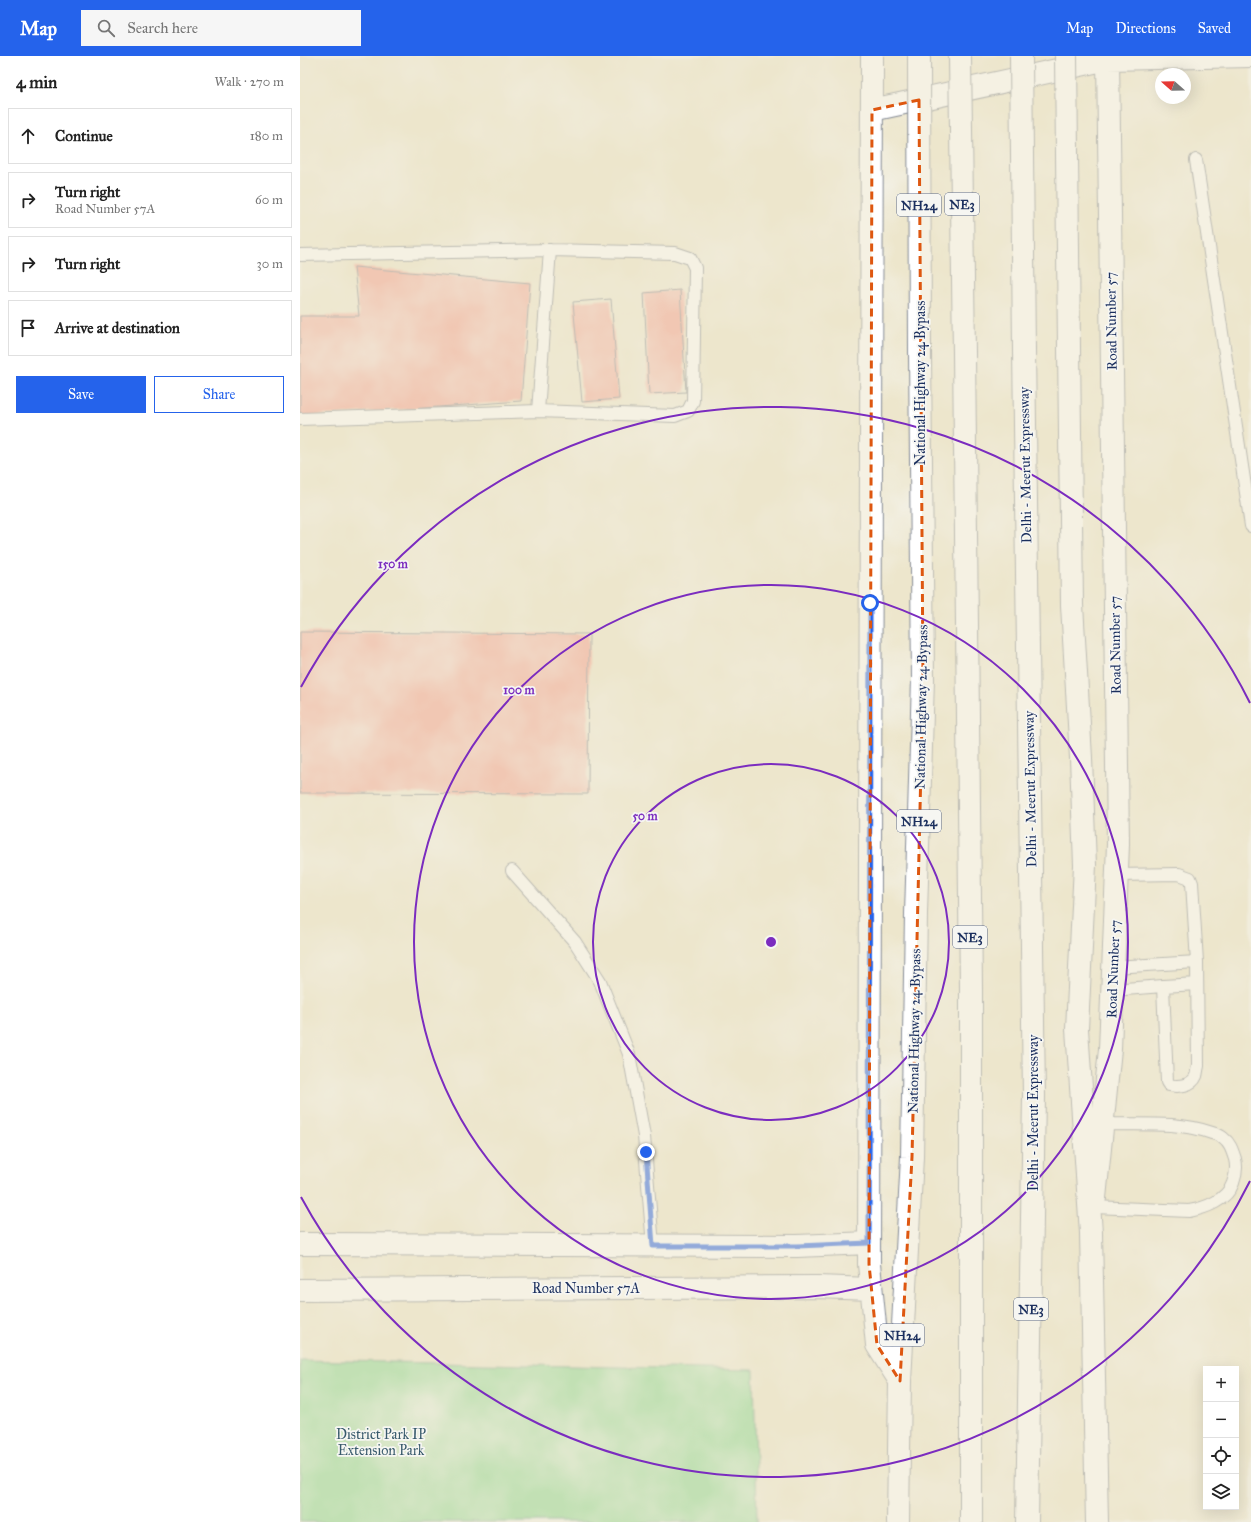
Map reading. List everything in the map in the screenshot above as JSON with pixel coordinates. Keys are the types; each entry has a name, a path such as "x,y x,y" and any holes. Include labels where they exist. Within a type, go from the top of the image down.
{"main road":[{"path":"872,56 869,1264 877,1345 900,1381"},
{"name":"National Highway 24 Bypass","path":"898,1522 900,1381 912,1157 916,914 923,679 919,56"},
{"name":"NE3","path":"960,56 971,989 971,1522"},
{"name":"Delhi - Meerut Expressway","path":"1021,56 1034,1096 1027,1522"},
{"path":"1066,56 1072,605 1085,865 1077,1029 1091,1233 1097,1522"},
{"path":"872,110 1108,58 1251,56"},
{"name":"Road Number 57","path":"1091,1233 1110,1049 1118,844 1108,58"},
{"path":"300,1244 797,1246 869,1243"},
{"name":"Road Number 57A","path":"300,1290 817,1286 871,1289"}],"lane":[{"path":"1196,160 1251,526"},
{"path":"300,255 550,250 675,252 690,258 695,268 693,401 688,411 675,416 538,411 300,419"},
{"path":"538,411 550,250"},
{"path":"512,871 575,942 600,981 629,1054 644,1136 653,1246"},
{"path":"1116,875 1179,874 1190,878 1192,883 1197,962 1198,1066 1196,1076 1191,1082 1178,1087 1169,1085 1166,1076 1163,986"},
{"path":"1113,967 1197,962"},
{"path":"1112,990 1197,984"},
{"path":"1094,1207 1189,1211 1204,1208 1219,1200 1231,1189 1236,1176 1236,1163 1231,1147 1222,1137 1202,1129 1187,1127 1102,1124"}],"highlighted area":[{"path":"919,100 923,679 912,1157 900,1381 877,1345 869,1264 872,110"}],"green space":[{"name":"District Park IP Extension Park","path":"300,1360 754,1370 757,1522 300,1522"}],"building":[{"path":"354,267 530,283 521,401 300,417 300,316 359,316"},
{"path":"680,290 686,392 649,394 644,293"},
{"path":"611,299 619,399 582,402 573,302"},
{"path":"300,632 589,634 588,794 300,793"}],"route":[{"path":"646,1152 653,1246 797,1246 869,1243 870,603"}]}
